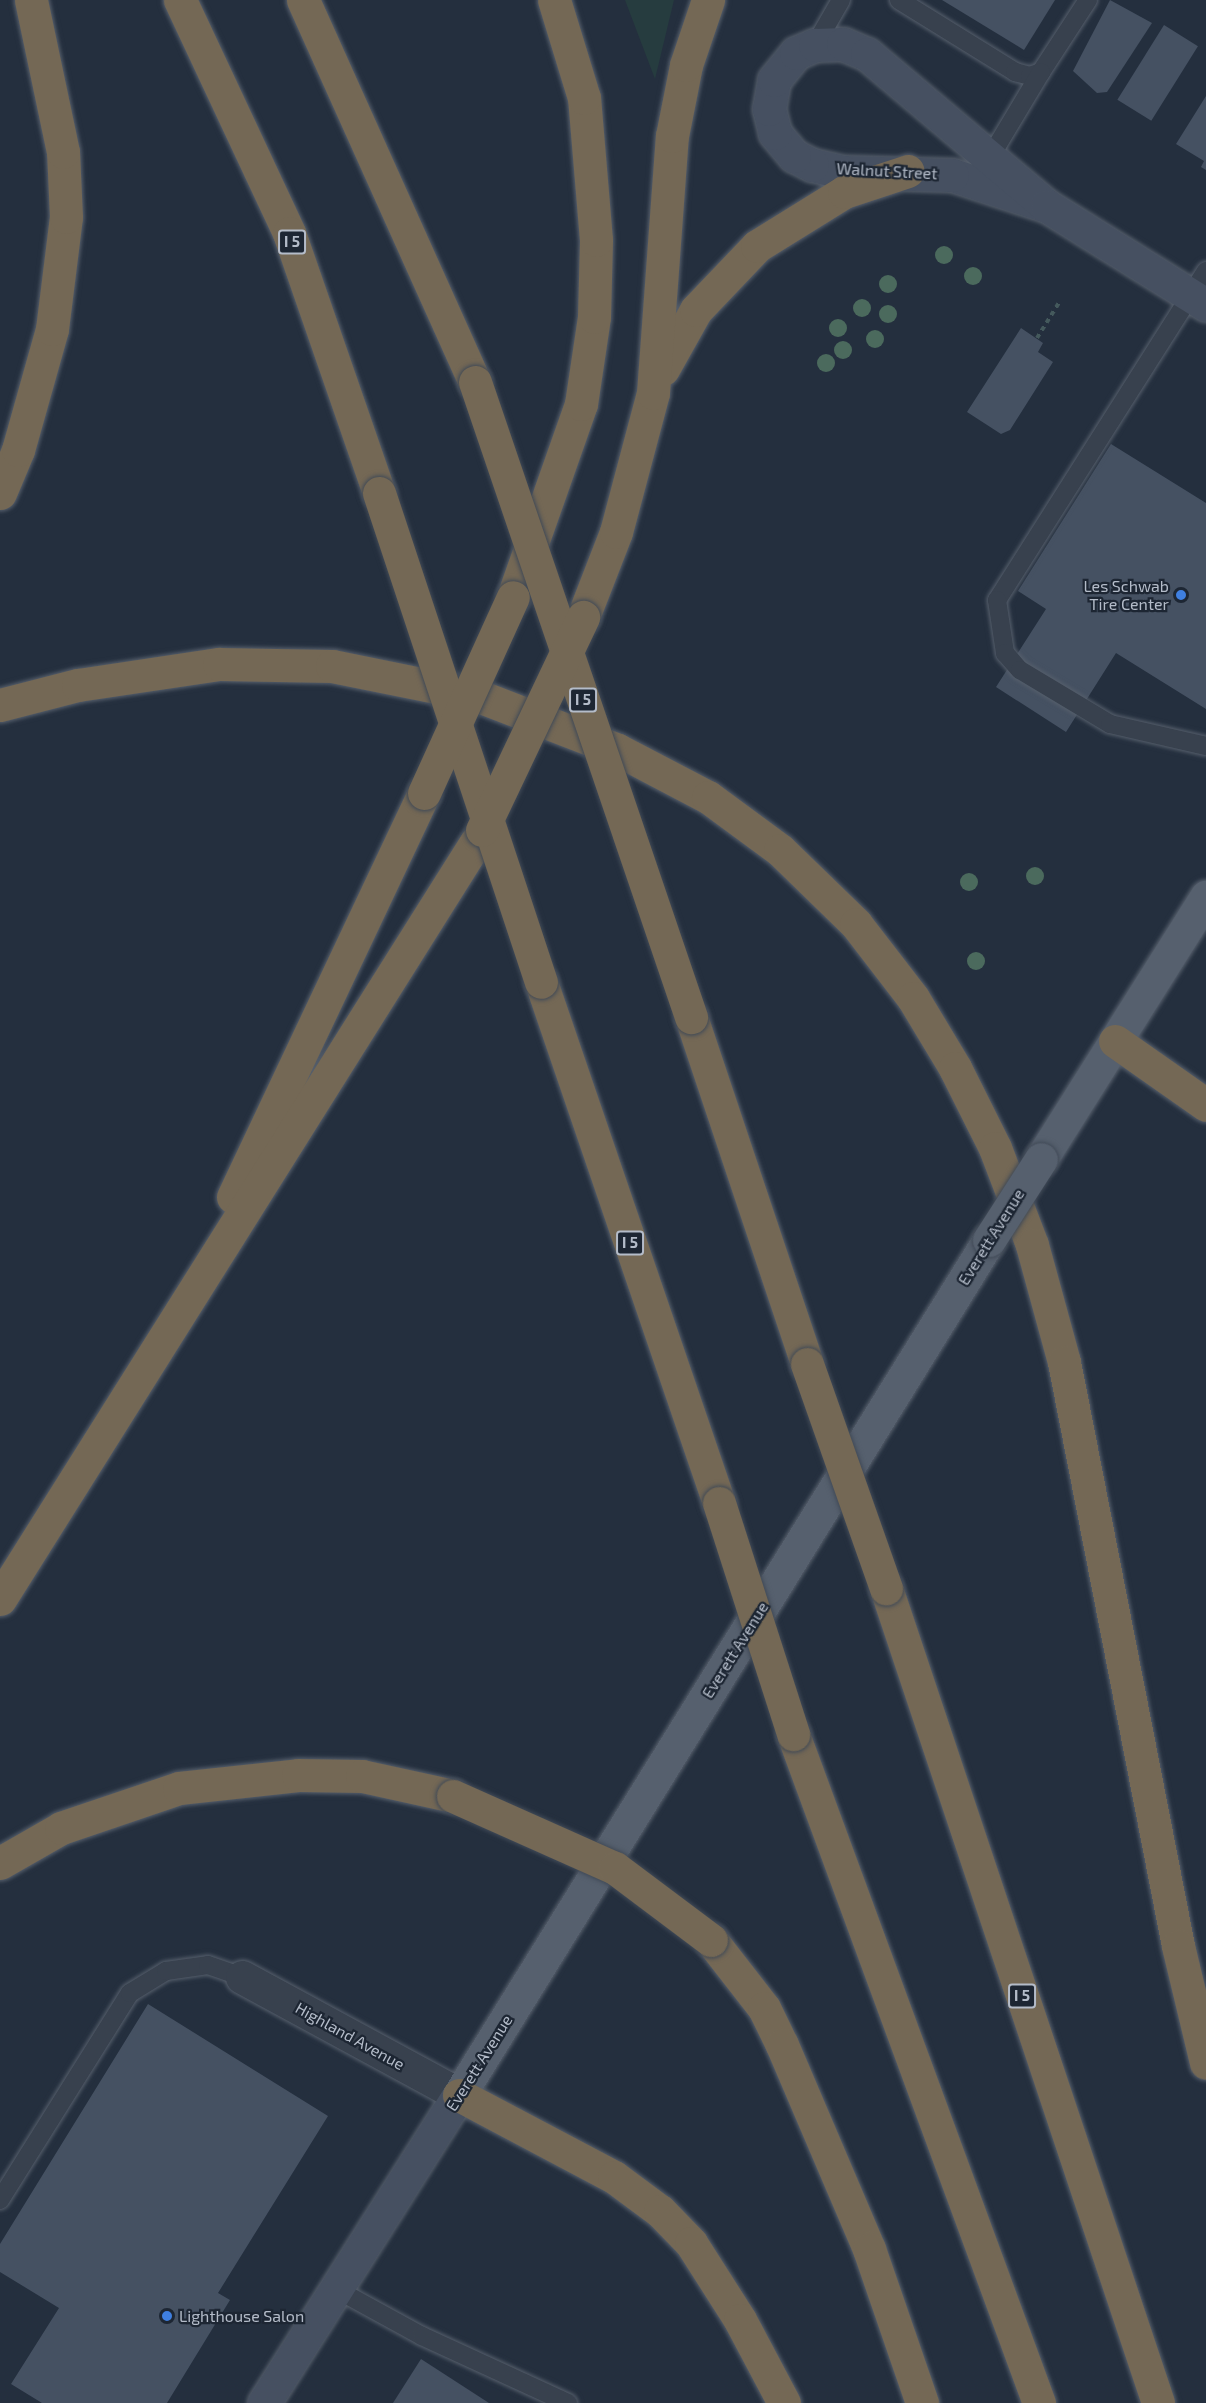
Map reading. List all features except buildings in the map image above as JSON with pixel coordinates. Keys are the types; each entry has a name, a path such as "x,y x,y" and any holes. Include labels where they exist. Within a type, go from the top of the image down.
{"highway":[{"path":"0,493 18,450 52,329 66,217 63,152 31,0"},
{"name":"I 5","path":"180,0 289,233 719,1503 793,1734 1038,2403"},
{"name":"I 5","path":"303,0 475,382 807,1364 886,1588 1158,2403"},
{"path":"174,1323 424,793 513,597 580,404 594,317 596,240 584,98 554,0"},
{"path":"653,393 672,136 686,64 708,0"},
{"path":"0,1599 476,842 583,617 616,532 653,393 674,342 696,310 757,246 844,192 908,171"},
{"path":"0,705 78,685 219,664 332,666 476,695 618,750 708,797 780,850 856,924 913,998 955,1068 995,1148 1032,1245 1064,1362 1145,1785 1206,2063"},
{"path":"1115,1041 1206,1105"},
{"path":"0,1863 61,1828 179,1788 298,1775 362,1776 453,1796 615,1868 711,1940 764,2008 869,2249 922,2403"},
{"path":"459,2095 614,2177 660,2211 691,2243 734,2310 784,2403"}],"main road":[{"name":"Walnut Street","path":"1047,206 952,175 908,171 843,172 812,165 794,156 775,133 768,109 774,80 796,53 815,45 843,44 867,54 1047,206 1201,290"},
{"name":"Everett Avenue","path":"264,2403 459,2095 989,1240 1206,897"}],"street":[{"name":"Highland Avenue","path":"242,1977 459,2095"}],"lane":[{"path":"815,45 841,0"},
{"path":"899,0 1015,72 1041,72"},
{"path":"989,159 1041,72 1088,0"},
{"path":"1201,290 997,600 1005,653 1020,670 1110,724 1206,746"},
{"path":"0,2200 130,1993 166,1971 208,1965 242,1977"},
{"path":"336,2289 422,2336 567,2403"}],"path":[{"path":"1037,338 1060,301"}],"green space":[{"path":"625,0 674,0 655,79"}],"place":[{"name":"Les Schwab Tire Center","path":"1181,595"},
{"name":"Lighthouse Salon","path":"167,2316"}]}
